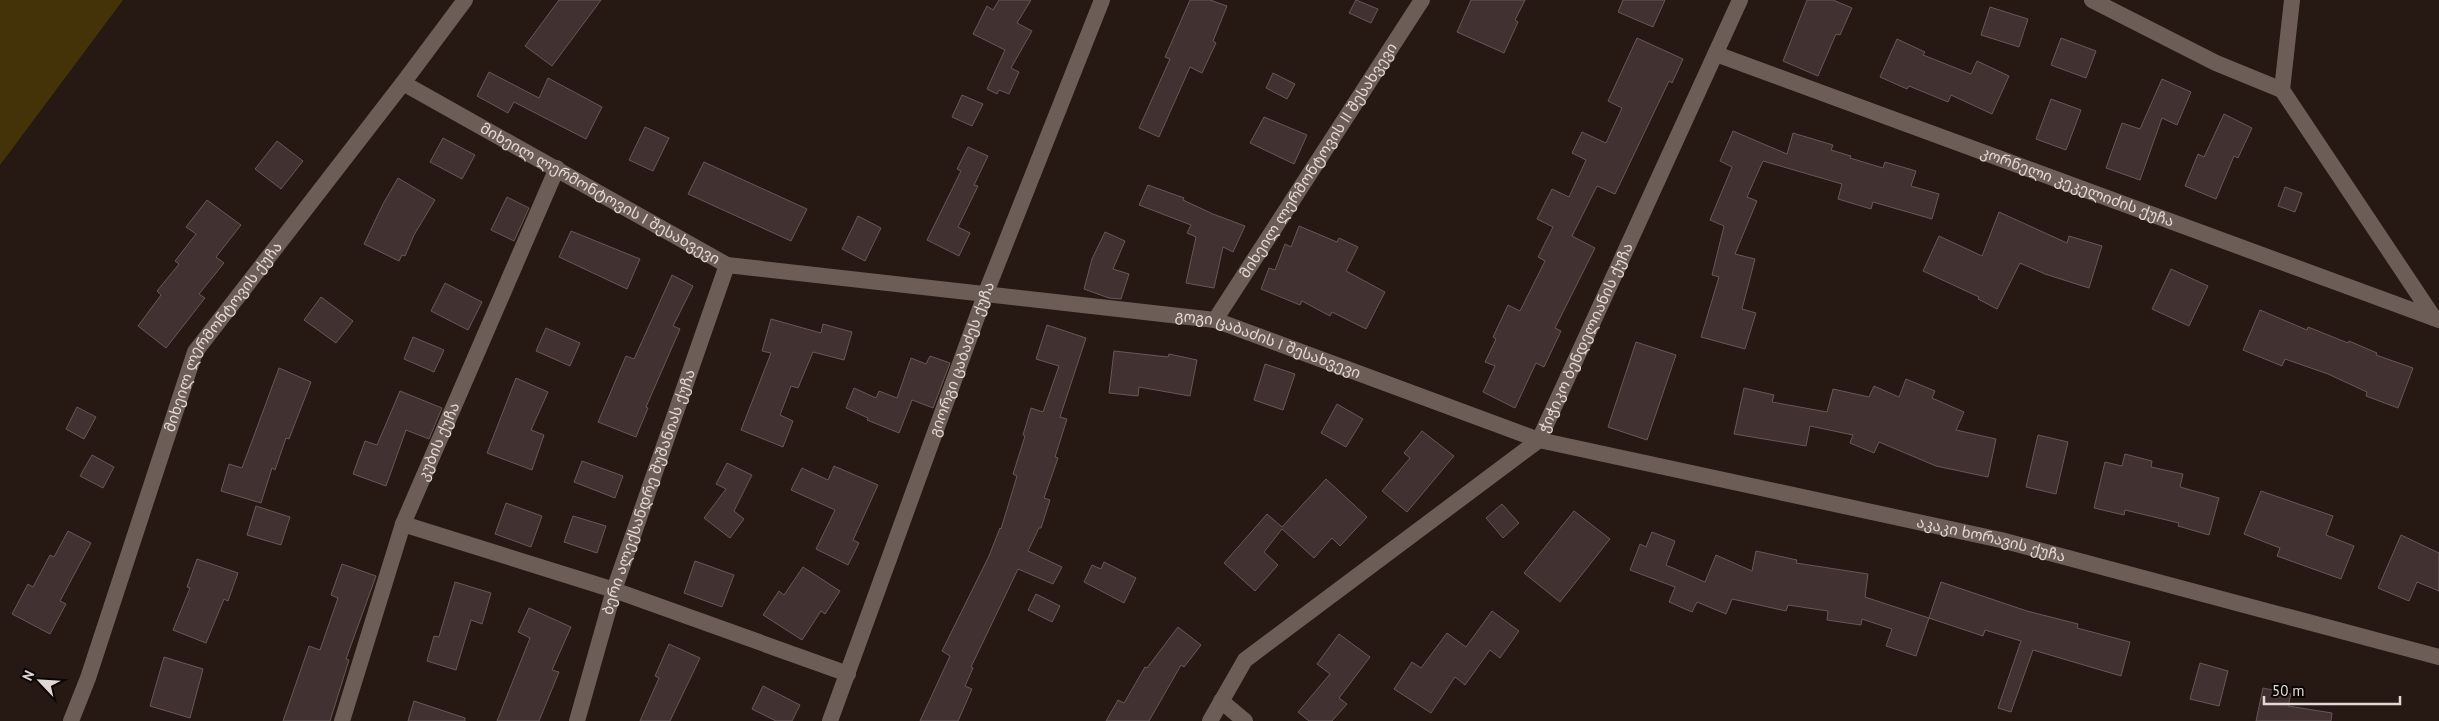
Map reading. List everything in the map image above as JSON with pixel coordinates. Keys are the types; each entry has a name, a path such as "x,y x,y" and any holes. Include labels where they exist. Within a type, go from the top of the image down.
{"street":[{"name":"მიხეილ ლერმონტოვის ქუჩა","path":"71,721 88,678 195,352 465,0"},
{"name":"გიორგი ცაბაძეს ქუჩა","path":"830,721 985,295 1102,0"},
{"name":"მიხეილ ლერმონტოვის II შესახვევი","path":"1216,320 1422,0"},
{"name":"ჭიჭიკო ბენდელიანის ქუჩა","path":"1210,721 1246,660 1539,440 1740,0"},
{"path":"2092,0 2216,63 2282,90 2437,319"},
{"path":"2282,90 2292,0"},
{"name":"კორნელი კეკელიძის ქუჩა","path":"1716,54 2437,319"},
{"name":"მიხეილ ლერმონტოვის I შესახვევი","path":"403,83 727,265 985,295"},
{"name":"კუბის ქუჩა","path":"342,721 404,524 557,168"},
{"name":"ბერი ალექსანდრე შუშანიას ქუჩა","path":"577,721 614,590 727,265"},
{"name":"გოგი ცაბაძის I შესახვევი","path":"985,295 1216,320 1539,440"},
{"name":"აკაკი ხორავის ქუჩა","path":"1539,440 2001,540 2439,657"},
{"path":"404,524 614,590 848,674"},
{"path":"1221,701 1246,721"}],"shaded area":[{"path":"0,0 123,0 0,165"}],"building":[{"path":"559,0 601,0 552,66 525,46"},
{"path":"999,0 1031,0 1017,23 1032,31 1011,68 1019,72 1009,94 999,90 997,94 987,89 1005,50 973,34 987,6 993,10"},
{"path":"1190,0 1210,0 1227,6 1213,41 1216,43 1202,73 1190,67 1159,137 1139,128 1170,59 1165,57"},
{"path":"1356,0 1378,9 1371,23 1349,13"},
{"path":"1471,0 1525,0 1515,20 1518,22 1504,53 1457,32"},
{"path":"1623,0 1665,0 1653,27 1618,12"},
{"path":"1807,0 1833,0 1852,8 1840,35 1836,34 1818,76 1783,61"},
{"path":"1990,7 2028,19 2019,47 1981,35"},
{"path":"1637,38 1683,59 1672,83 1669,81 1615,194 1597,186 1572,236 1595,248 1555,328 1561,331 1544,367 1536,363 1515,408 1483,392 1495,366 1485,362 1496,339 1493,337 1508,305 1520,311 1545,261 1538,257 1553,227 1537,219 1552,189 1569,197 1586,160 1572,153 1582,132 1606,143 1622,108 1608,101"},
{"path":"2061,38 2096,51 2086,78 2051,65"},
{"path":"1897,39 1925,52 1923,55 1971,74 1977,61 2009,76 1992,114 1951,95 1948,102 1909,86 1907,89 1880,77"},
{"path":"489,72 539,98 548,78 602,107 586,139 514,102 508,113 477,96"},
{"path":"1273,73 1295,84 1287,99 1266,88"},
{"path":"2162,79 2191,92 2177,125 2162,118 2140,180 2106,168 2122,123 2140,129"},
{"path":"962,95 983,104 972,126 952,117"},
{"path":"2051,99 2081,110 2066,150 2036,139"},
{"path":"2224,114 2252,128 2238,158 2234,156 2216,199 2185,186 2198,154 2204,157"},
{"path":"1264,117 1307,135 1294,164 1250,143"},
{"path":"645,127 669,138 653,171 629,160"},
{"path":"1733,131 1787,154 1793,133 1833,145 1831,150 1851,156 1850,158 1883,168 1885,162 1916,171 1911,186 1939,194 1932,219 1873,202 1871,209 1838,199 1842,184 1763,161 1747,197 1757,201 1735,254 1755,259 1742,309 1756,313 1745,349 1701,337 1719,277 1712,275 1724,226 1710,220 1732,167 1720,161"},
{"path":"443,138 475,155 462,179 430,162"},
{"path":"277,141 303,161 281,189 255,169"},
{"path":"968,147 988,156 974,185 978,186 958,227 970,233 959,256 927,240 961,171 957,169"},
{"path":"704,162 807,209 791,241 688,194"},
{"path":"398,178 435,200 414,235 405,256 402,255 399,261 364,244"},
{"path":"1148,185 1184,198 1183,200 1213,214 1245,226 1233,252 1223,247 1214,288 1186,283 1196,237 1187,233 1191,225 1139,205"},
{"path":"2285,187 2302,193 2295,212 2278,206"},
{"path":"507,197 529,208 514,241 491,230"},
{"path":"207,200 241,225 216,257 224,263 199,294 205,298 166,348 138,326 161,295 157,291 179,264 175,261 196,234 186,227"},
{"path":"1999,212 2067,243 2069,236 2102,246 2089,288 2045,274 2020,263 1997,309 1978,299 1979,297 1923,271 1939,236 1982,256"},
{"path":"858,216 881,228 865,261 842,249"},
{"path":"1299,226 1337,242 1339,238 1358,247 1346,271 1385,292 1366,329 1332,312 1330,316 1302,301 1300,305 1261,289 1269,268 1275,270 1285,244 1291,247"},
{"path":"571,231 640,259 627,289 559,257"},
{"path":"1105,232 1125,241 1113,269 1129,274 1121,299 1109,298 1084,289 1092,259"},
{"path":"2171,269 2208,286 2189,326 2152,309"},
{"path":"672,275 693,286 673,326 680,329 646,407 648,408 636,437 598,422 626,356 634,359"},
{"path":"445,283 482,302 468,330 431,311"},
{"path":"321,297 353,321 336,343 304,320"},
{"path":"2260,310 2307,330 2308,327 2348,343 2349,341 2377,353 2376,355 2413,368 2398,408 2366,396 2367,392 2328,374 2285,359 2282,366 2243,350"},
{"path":"771,319 821,333 823,324 852,332 844,360 813,352 798,388 791,386 780,415 793,421 783,447 741,430 771,353 762,351"},
{"path":"1047,325 1086,338 1060,417 1067,419 1055,457 1058,458 1044,498 1050,500 1041,528 1039,528 1028,551 1062,567 1053,584 1018,569 971,667 973,668 965,686 972,689 958,721 920,721 950,656 942,651 1001,529 1017,476 1013,474 1025,436 1023,435 1031,408 1043,412 1059,366 1036,359"},
{"path":"546,328 580,343 570,366 536,351"},
{"path":"413,337 444,350 434,372 404,359"},
{"path":"1636,342 1676,355 1647,440 1608,427"},
{"path":"1114,351 1168,357 1169,354 1197,360 1190,396 1139,387 1138,396 1109,393"},
{"path":"930,356 950,363 933,408 912,400 899,433 867,420 868,418 846,408 854,388 876,398 879,391 897,398 911,358 926,364"},
{"path":"1265,364 1295,374 1283,410 1254,400"},
{"path":"279,368 311,382 289,439 286,438 275,470 272,468 261,503 221,491 229,464 242,468"},
{"path":"516,378 548,392 531,430 544,435 532,470 487,453"},
{"path":"1906,379 1935,391 1932,398 1964,412 1956,430 1996,439 1988,477 1936,466 1879,442 1874,453 1850,443 1853,435 1810,426 1806,446 1734,434 1744,388 1774,395 1772,402 1827,412 1833,389 1869,397 1874,386 1899,397"},
{"path":"400,391 442,408 429,439 406,430 386,486 353,474 365,441 377,445"},
{"path":"1337,404 1363,419 1346,447 1321,433"},
{"path":"77,407 96,417 84,439 66,429"},
{"path":"1422,431 1454,456 1407,512 1382,491 1410,458 1404,453"},
{"path":"2038,435 2068,442 2056,494 2026,487"},
{"path":"2125,454 2152,461 2151,467 2183,474 2180,487 2219,498 2209,535 2178,526 2179,523 2125,510 2124,515 2094,508 2105,462 2122,466"},
{"path":"92,455 114,467 103,488 80,476"},
{"path":"582,461 623,476 615,498 574,482"},
{"path":"727,463 752,475 734,511 744,519 730,538 704,518 726,489 716,484"},
{"path":"834,466 878,485 853,540 859,543 848,565 816,549 835,510 791,490 802,468 828,480"},
{"path":"1326,479 1367,517 1340,546 1332,538 1314,558 1282,529 1264,552 1278,565 1255,591 1224,563 1267,514 1282,527"},
{"path":"2261,491 2333,516 2326,535 2354,546 2341,579 2277,556 2280,548 2244,534"},
{"path":"506,503 542,516 531,547 495,534"},
{"path":"1502,504 1519,523 1503,538 1486,518"},
{"path":"256,506 290,517 281,545 247,535"},
{"path":"1574,511 1610,539 1560,602 1524,573"},
{"path":"573,516 606,526 597,553 564,542"},
{"path":"68,531 91,543 60,601 66,604 50,634 12,614 28,584 33,587 50,555 54,557"},
{"path":"1652,532 1675,541 1666,565 1705,582 1716,555 1752,571 1756,551 1797,560 1796,563 1868,574 1865,597 1929,618 1916,656 1886,646 1892,629 1862,619 1861,625 1827,620 1828,611 1788,605 1786,611 1732,599 1726,614 1697,602 1692,612 1669,602 1675,587 1630,570 1640,544 1646,547"},
{"path":"2401,535 2439,553 2439,591 2417,582 2409,601 2378,588"},
{"path":"197,559 238,573 228,601 224,599 206,643 173,630 190,588 187,587"},
{"path":"695,561 734,575 722,607 684,593"},
{"path":"1104,562 1136,578 1124,603 1084,582 1092,565 1101,569"},
{"path":"342,564 376,576 346,659 349,660 330,721 283,721 309,646 320,650 338,598 331,595"},
{"path":"803,567 840,591 825,614 821,611 802,640 763,615 779,591 784,595"},
{"path":"455,582 491,593 482,624 471,620 456,670 427,661 434,636 439,637"},
{"path":"1941,582 2027,611 2078,624 2077,628 2130,642 2121,676 2033,650 2011,712 1998,708 2021,641 1985,630 1983,636 1929,618"},
{"path":"1036,594 1060,606 1052,622 1028,610"},
{"path":"529,608 571,627 552,670 559,672 539,721 497,721 530,638 518,632"},
{"path":"1492,611 1519,631 1500,658 1490,650 1465,685 1455,677 1431,713 1394,689 1412,662 1421,668 1447,633 1466,647"},
{"path":"1178,627 1201,645 1184,667 1181,665 1149,721 1106,721 1118,700 1124,703 1145,667 1147,668"},
{"path":"1339,634 1370,657 1339,698 1347,704 1332,721 1309,721 1298,712 1330,674 1317,664"},
{"path":"669,644 700,658 670,721 640,721 659,678 655,676"},
{"path":"164,657 203,669 190,718 150,706"},
{"path":"2200,663 2228,671 2219,706 2190,699"},
{"path":"763,686 800,705 792,721 776,721 752,709"},
{"path":"2263,688 2291,694 2288,706 2332,713 2331,721 2256,721"},
{"path":"414,701 465,718 465,721 408,721"}]}
